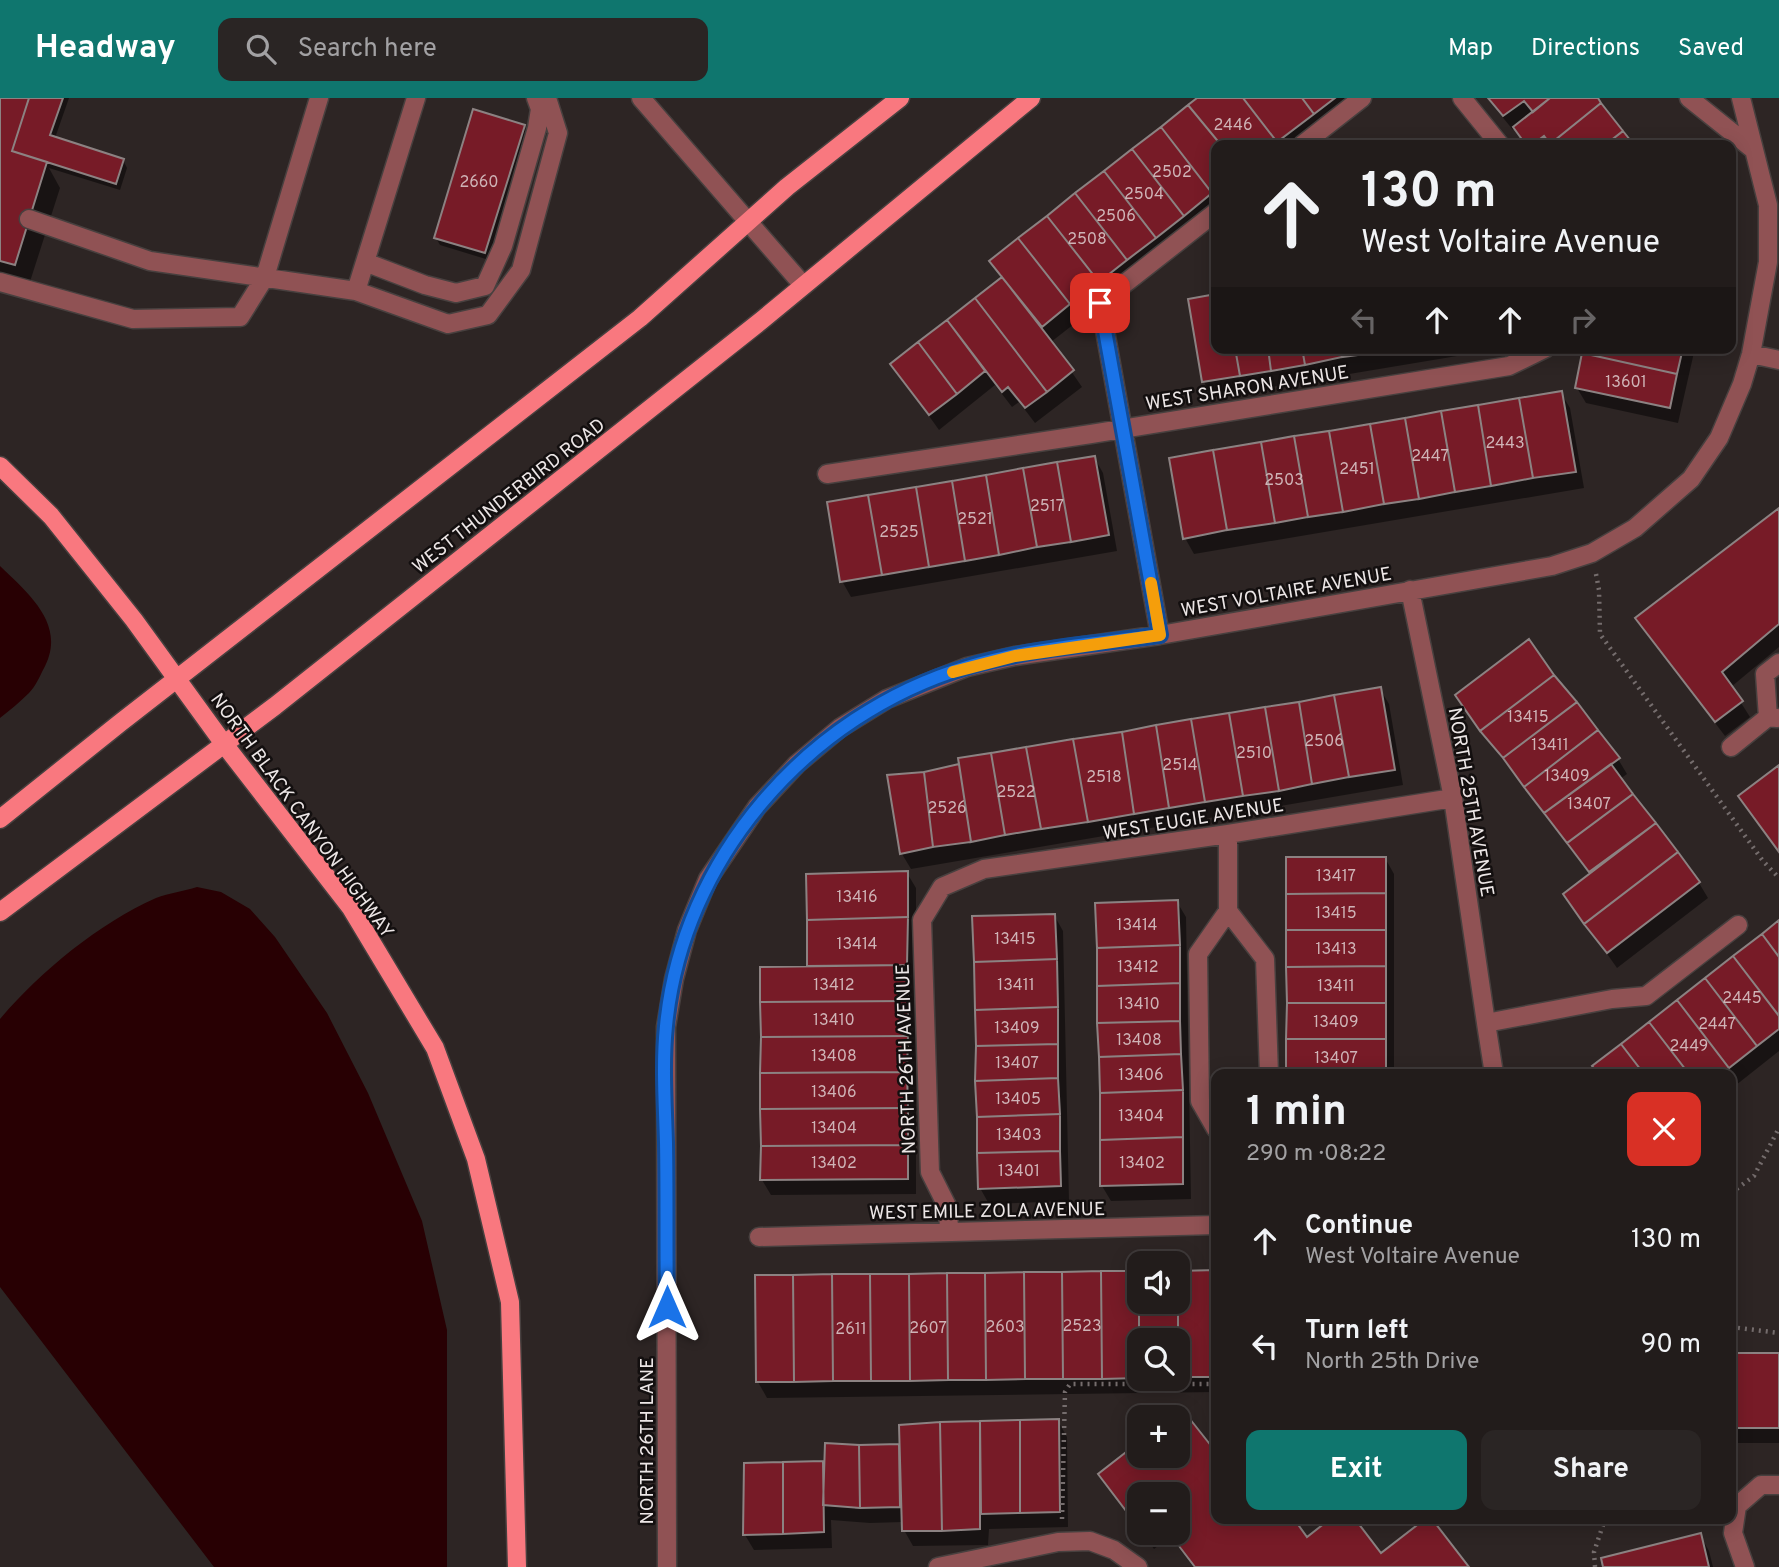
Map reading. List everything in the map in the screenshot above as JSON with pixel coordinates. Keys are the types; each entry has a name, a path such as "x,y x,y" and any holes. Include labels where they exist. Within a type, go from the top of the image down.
{"main road":[{"path":"0,819 640,318 787,187 900,98"},
{"path":"999,125 1012,98"},
{"name":"WEST THUNDERBIRD ROAD","path":"0,912 275,706 803,285 1031,98"},
{"name":"NORTH BLACK CANYON HIGHWAY","path":"0,466 51,516 134,620 223,744 351,908 435,1048 476,1159 510,1302 517,1567"}],"street":[{"path":"0,282 133,319 240,317 265,277 319,98"},
{"path":"356,291 416,98"},
{"path":"365,262 425,285 456,293 485,286 503,246 537,128 540,109 536,98"},
{"path":"29,219 149,261 356,291 448,324 488,315 521,270 558,133 547,98"},
{"path":"641,98 803,285"},
{"path":"1308,140 1362,98"},
{"path":"1462,98 1496,140"},
{"path":"1689,98 1754,150"},
{"name":"WEST VOLTAIRE AVENUE","path":"797,764 840,728 887,699 967,667 1015,656 1160,635 1552,566 1592,553 1634,528 1691,479 1719,438 1742,384 1751,354 1768,262 1768,205 1741,98"},
{"path":"1160,635 1100,303 1211,216"},
{"name":"WEST SHARON AVENUE","path":"827,474 1509,366 1534,354"},
{"path":"1751,354 1779,360"},
{"name":"NORTH 25TH AVENUE","path":"1410,590 1453,798 1486,1023"},
{"path":"1731,747 1774,718 1765,674 1779,663"},
{"name":"NORTH 26TH LANE","path":"667,1567 666,1027 674,979 687,930 709,879 757,807 797,764"},
{"name":"WEST EUGIE AVENUE","path":"942,887 984,869 1453,798"},
{"path":"1211,1120 1200,1101 1198,954 1228,911 1228,834"},
{"name":"NORTH 26TH AVENUE","path":"942,887 922,920 930,1172 947,1208 949,1232"},
{"path":"1228,911 1265,959 1269,1069"},
{"path":"1493,1069 1486,1023 1612,999 1646,996 1738,925"},
{"name":"WEST EMILE ZOLA AVENUE","path":"759,1237 1211,1225"},
{"path":"1736,1513 1737,1506 1761,1485 1779,1485"},
{"path":"1734,1524 1733,1533 1745,1567"},
{"path":"937,1567 960,1565 1058,1542 1090,1541 1114,1550 1138,1567"}],"path":[{"path":"1592,553 1599,590 1600,634 1763,861 1779,878"},
{"path":"1736,1189 1754,1176 1779,1128"},
{"path":"1736,1328 1779,1333"},
{"path":"1062,1523 1065,1392 1070,1384 1211,1384"},
{"path":"1595,1567 1594,1552 1603,1524"}],"shaded area":[{"path":"0,566 23,588 42,612 51,639 50,654 35,685 0,718"},
{"path":"197,887 221,892 250,909 275,937 327,1013 368,1093 422,1221 447,1330 447,1567 214,1567 0,1287 0,1019 52,966 92,935 156,898"}],"building":[{"path":"0,98 29,98 12,151 47,162 15,265 0,261"},
{"path":"29,98 63,98 50,135 124,159 116,184 12,151"},
{"path":"1197,98 1243,98 1275,140 1217,140 1188,105"},
{"path":"1243,98 1302,98 1314,114 1280,140 1275,140"},
{"path":"1302,98 1335,98 1314,114"},
{"path":"1488,98 1550,98 1533,112 1524,101 1503,116"},
{"path":"1550,98 1598,98 1601,103 1555,140 1547,140 1544,136 1539,140 1522,140 1513,127"},
{"path":"1601,103 1623,131 1611,140 1555,140"},
{"path":"1188,105 1217,140 1211,140 1211,192 1161,127"},
{"path":"473,109 525,125 485,253 434,238"},
{"path":"1161,127 1211,194 1184,216 1132,149"},
{"path":"1623,131 1630,140 1611,140"},
{"path":"1132,149 1184,216 1156,238 1104,171"},
{"path":"1104,171 1156,238 1127,260 1075,193"},
{"path":"1075,193 1127,260 1099,282 1047,216"},
{"path":"1047,216 1099,282 1070,304 1018,238"},
{"path":"1018,238 1070,304 1042,327 989,261"},
{"path":"1002,277 1074,370 1047,392 975,298"},
{"path":"1211,295 1211,354 1236,354 1240,376 1202,382 1188,299"},
{"path":"975,298 1047,392 1025,408 1008,387 1002,392 947,320"},
{"path":"947,320 985,371 957,394 918,342"},
{"path":"918,342 957,394 929,415 890,364"},
{"path":"1236,354 1269,354 1271,371 1240,376"},
{"path":"1269,354 1303,354 1305,365 1271,371"},
{"path":"1303,354 1342,354 1342,357 1305,365"},
{"path":"1342,354 1364,354 1342,357"},
{"path":"1582,354 1677,374 1670,408 1575,388"},
{"path":"1587,354 1682,354 1677,374"},
{"path":"1562,391 1576,472 1533,478 1519,398"},
{"path":"1519,398 1533,478 1491,486 1478,405"},
{"path":"1478,405 1491,486 1455,492 1441,411"},
{"path":"1441,411 1455,492 1419,499 1405,418"},
{"path":"1405,418 1419,499 1384,504 1370,424"},
{"path":"1370,424 1384,504 1343,512 1329,431"},
{"path":"1329,431 1343,512 1308,517 1294,436"},
{"path":"1294,436 1308,517 1275,523 1261,442"},
{"path":"1261,442 1275,523 1227,530 1213,450"},
{"path":"1213,450 1227,530 1183,539 1169,458"},
{"path":"1095,456 1109,535 1071,542 1057,462"},
{"path":"1057,462 1071,542 1037,547 1023,468"},
{"path":"1023,468 1037,547 999,555 986,475"},
{"path":"986,475 999,555 965,561 952,481"},
{"path":"952,481 965,561 929,567 916,487"},
{"path":"916,487 929,567 882,575 868,495"},
{"path":"868,495 882,575 840,582 827,502"},
{"path":"1779,508 1779,624 1722,672 1743,701 1715,722 1635,618"},
{"path":"1529,639 1554,675 1480,731 1455,695"},
{"path":"1554,675 1577,702 1503,758 1480,731"},
{"path":"1381,687 1395,770 1349,777 1334,695"},
{"path":"1334,695 1349,777 1312,784 1299,702"},
{"path":"1299,702 1312,784 1279,791 1265,707"},
{"path":"1577,702 1598,730 1524,787 1503,758"},
{"path":"1265,707 1279,791 1243,796 1229,713"},
{"path":"1229,713 1243,796 1205,802 1191,719"},
{"path":"1191,719 1205,802 1169,808 1156,725"},
{"path":"1156,725 1169,808 1134,814 1122,732"},
{"path":"1598,730 1620,758 1544,813 1524,787"},
{"path":"1122,732 1134,814 1088,822 1073,739"},
{"path":"1073,739 1088,822 1041,829 1026,747"},
{"path":"1026,747 1041,829 1005,835 991,753"},
{"path":"991,753 1005,835 971,842 958,758"},
{"path":"959,764 971,842 933,847 924,772"},
{"path":"1611,764 1633,794 1567,843 1544,813"},
{"path":"1779,765 1779,852 1738,796"},
{"path":"924,772 933,847 900,854 887,775"},
{"path":"1633,794 1656,823 1589,872 1567,843"},
{"path":"1656,823 1678,852 1584,924 1563,894"},
{"path":"1678,852 1700,882 1607,953 1584,924"},
{"path":"1286,857 1386,857 1386,893 1286,894"},
{"path":"908,871 908,917 807,920 806,874"},
{"path":"1386,893 1386,930 1286,930 1286,894"},
{"path":"1178,900 1180,945 1097,948 1095,903"},
{"path":"1055,914 1057,959 974,962 972,916"},
{"path":"908,917 907,965 807,966 807,920"},
{"path":"1779,920 1779,957 1762,934"},
{"path":"1286,930 1386,930 1386,966 1286,967"},
{"path":"1762,934 1779,957 1779,1016 1733,956"},
{"path":"1180,945 1180,983 1097,986 1097,948"},
{"path":"1733,956 1779,1016 1779,1029 1757,1046 1705,978"},
{"path":"1057,959 1058,1007 975,1010 974,962"},
{"path":"907,965 908,1001 760,1002 760,967"},
{"path":"1386,966 1386,1003 1287,1003 1286,967"},
{"path":"1705,978 1757,1046 1729,1068 1677,1000"},
{"path":"1180,983 1180,1021 1097,1023 1097,986"},
{"path":"1677,1000 1729,1068 1685,1069 1649,1022"},
{"path":"908,1001 908,1036 761,1037 760,1002"},
{"path":"1287,1003 1386,1003 1386,1039 1286,1039"},
{"path":"1058,1007 1058,1044 976,1046 975,1010"},
{"path":"1180,1021 1181,1054 1099,1057 1097,1023"},
{"path":"1649,1022 1685,1069 1640,1069 1621,1044"},
{"path":"908,1036 907,1072 760,1073 761,1037"},
{"path":"1286,1039 1386,1039 1386,1069 1286,1069"},
{"path":"1058,1044 1058,1078 975,1081 976,1046"},
{"path":"1621,1044 1640,1069 1595,1069 1592,1066"},
{"path":"1181,1054 1183,1090 1100,1093 1099,1057"},
{"path":"907,1072 908,1108 760,1109 760,1073"},
{"path":"1058,1078 1060,1114 977,1117 975,1081"},
{"path":"1183,1090 1183,1137 1100,1140 1100,1093"},
{"path":"908,1108 908,1145 761,1146 760,1109"},
{"path":"1060,1114 1060,1151 977,1153 977,1117"},
{"path":"1183,1137 1183,1184 1100,1186 1100,1140"},
{"path":"908,1145 908,1179 760,1180 761,1146"},
{"path":"1060,1151 1061,1186 978,1189 977,1153"},
{"path":"1211,1270 1211,1377 1190,1377 1190,1328 1178,1328 1178,1314 1190,1314 1190,1271"},
{"path":"1101,1271 1127,1271 1127,1314 1139,1314 1139,1328 1127,1328 1127,1378 1102,1379"},
{"path":"1101,1271 1102,1379 1063,1379 1062,1272"},
{"path":"1024,1272 1062,1272 1063,1379 1025,1379"},
{"path":"1024,1272 1025,1379 986,1380 985,1273"},
{"path":"947,1273 985,1273 986,1380 948,1380"},
{"path":"947,1273 948,1380 910,1381 909,1274"},
{"path":"832,1274 870,1274 871,1381 833,1381"},
{"path":"832,1274 833,1381 794,1382 793,1275"},
{"path":"870,1274 909,1274 910,1381 871,1381"},
{"path":"755,1275 793,1275 794,1382 756,1382"},
{"path":"1139,1314 1178,1314 1178,1328 1139,1328"},
{"path":"1736,1353 1779,1353 1779,1428 1736,1428"},
{"path":"1059,1419 1060,1512 1020,1513 1020,1420"},
{"path":"1190,1419 1211,1446 1211,1524 1298,1524 1307,1537 1324,1524 1359,1524 1381,1553 1419,1524 1436,1524 1469,1567 1195,1567 1178,1545 1190,1545 1190,1482 1127,1482 1127,1512 1098,1474 1127,1451 1127,1468 1190,1468"},
{"path":"1020,1420 1020,1513 981,1514 980,1421"},
{"path":"980,1421 980,1529 942,1531 940,1422"},
{"path":"940,1422 942,1531 902,1531 899,1425"},
{"path":"825,1443 859,1445 860,1508 823,1505"},
{"path":"899,1444 900,1507 860,1508 859,1445"},
{"path":"823,1461 824,1532 783,1534 783,1462"},
{"path":"783,1462 783,1534 743,1535 744,1463"},
{"path":"1701,1533 1709,1567 1603,1567 1601,1558"}],"slow traffic":[{"path":"953,672 1015,656 1160,635 1151,583"}],"route":[{"path":"667,1307 666,1027 674,979 687,930 709,879 757,807 797,764 840,728 887,699 931,680 967,667 1015,656 1160,635 1100,303"}]}
